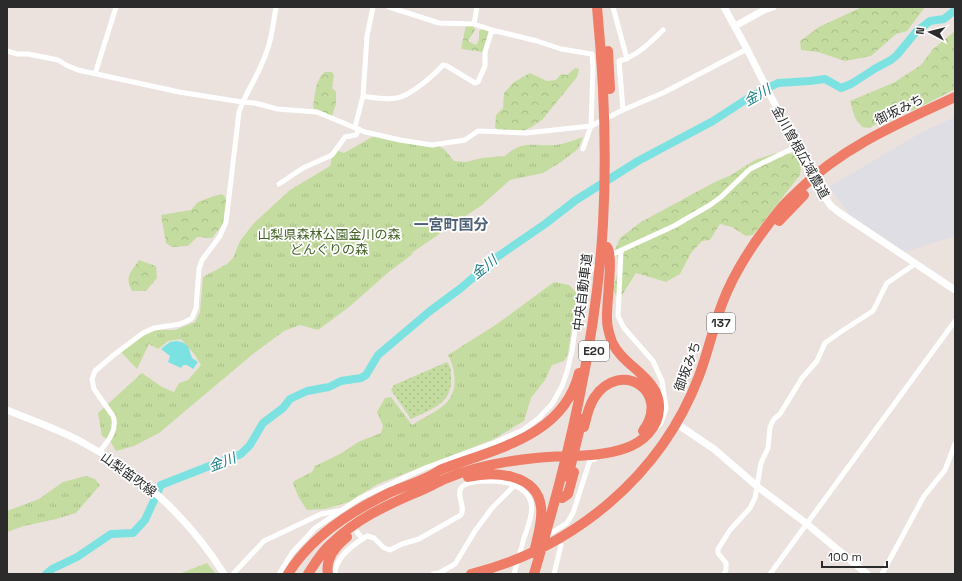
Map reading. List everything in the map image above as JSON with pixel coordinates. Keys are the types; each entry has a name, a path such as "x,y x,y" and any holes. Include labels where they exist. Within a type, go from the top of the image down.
{"highway":[{"name":"中央自動車道","path":"597,7 602,68 608,113 611,168 607,247 609,249 603,265"},
{"name":"中央自動車道","path":"577,438 580,396 603,265 604,178 609,69 604,7"},
{"name":"御坂みち","path":"492,574 561,545 585,530 624,498 651,470 680,425 704,378 720,327 735,289 768,234 815,179 845,152 878,133 955,97"},
{"name":"御坂みち","path":"815,179 861,149 888,134 955,103"},
{"path":"433,480 440,470 507,446 546,425 564,405 577,382 584,350 595,277 603,265"},
{"path":"288,574 310,545 362,507 386,495 433,480 455,476 491,465 537,458 608,453 626,448 640,441 652,430 656,423 660,409 657,394 649,382 616,351 607,328 603,265"},
{"path":"308,574 318,558 331,543 358,522 441,474 515,456 563,450 599,449 622,444 642,432 649,422 652,404 644,387 629,380 619,379 611,382 600,390 593,399 577,438 570,466 562,498 546,532 536,569"},
{"name":"御坂みち","path":"471,574 517,563 582,524 613,500 646,466 680,425"},
{"path":"536,569 546,532 570,466"},
{"path":"433,480 446,485 467,477 487,474 504,475 519,479 531,487 539,499 546,532"},
{"path":"302,574 306,566 332,536 386,495"},
{"path":"328,574 328,561 333,552 344,540 377,511"}],"street":[{"path":"95,74 116,7"},
{"path":"99,452 106,445 111,436 115,423 113,416 94,389 92,379 94,371 143,333 154,328 188,321 194,313 199,269 202,260 220,236 226,222 239,112 242,102 263,62 269,46 276,7"},
{"path":"279,184 303,168 332,155 345,137 356,135 362,96 367,36 373,7"},
{"path":"389,7 439,23 474,24 538,41 561,49 592,54 595,67 591,126 583,149"},
{"path":"474,24 477,7"},
{"path":"613,7 627,59"},
{"name":"金川曽根広域農道","path":"724,7 747,49 796,148 831,206 955,290"},
{"path":"735,26 764,10 773,7"},
{"path":"362,96 386,99 399,98 417,87 443,65 475,83 478,82 485,66 485,52 492,30"},
{"path":"624,110 617,61 627,59 651,42 663,30"},
{"path":"7,51 17,54 28,54 58,60 78,70 179,92 277,109 318,112 365,132 432,145 465,140 478,132 526,133 591,126 665,92 747,49"},
{"path":"279,574 292,553 315,528 343,512 360,498 425,468 496,442 523,430 539,418 552,404 568,372 584,274 621,250 674,226 710,205 722,197 750,169 796,148"},
{"path":"517,563 566,523 573,514 590,460 616,455 633,448 648,438 661,423 664,415 666,408 662,381 653,361 624,328 618,316 621,250"},
{"path":"724,574 726,570 726,563 718,553 718,549 730,530 750,508 755,498 761,463 768,448 770,427 774,419 780,414 802,378 818,361 825,343 873,311 887,283 915,264"},
{"path":"770,574 955,321"},
{"name":"山梨笛吹線","path":"7,410 69,436 113,460 146,484 176,512 197,536 224,574"},
{"path":"680,425 714,449 758,487 807,524 868,574"},
{"path":"882,574 924,496 944,470 955,444"},
{"path":"335,574 336,565 341,558 367,536 374,538 384,548 390,550 402,544 419,539 461,515 463,511 460,491 462,487 466,484 480,481 499,481 515,485 525,491 530,501 532,513 517,563"},
{"path":"433,574 455,564 475,531 492,508 515,485"},
{"path":"233,574 264,541 321,514 343,512"},
{"path":"358,532 363,539"},
{"path":"554,574 561,545"}],"shaded area":[{"path":"955,117 955,236 905,252 850,215 829,187 924,131"}],"green space":[{"path":"862,7 925,7 907,31 896,34 871,56 845,61 818,52 801,50 800,41 819,27"},
{"path":"466,25 473,25 475,30 468,41 476,45 479,40 479,31 482,29 488,30 483,52 461,49"},
{"path":"955,31 955,89 914,110 892,114 870,128 862,127 855,118 850,101 895,82 921,65 933,49"},
{"path":"575,68 579,69 577,77 542,120 530,128 521,131 499,130 495,128 496,115 503,108 504,93 514,82 530,73 547,81 556,80 561,74 567,75"},
{"path":"325,72 332,72 334,75 332,88 336,92 336,104 332,116 315,110 313,107 317,83"},
{"name":"山梨県森林公園金川の森 どんぐりの森","path":"374,136 439,146 445,150 454,161 466,162 482,158 505,156 518,147 529,145 556,145 583,137 578,149 543,173 510,180 482,205 410,254 414,253 390,271 349,307 318,330 300,325 284,331 253,354 159,433 134,446 116,451 110,441 102,436 98,413 142,373 162,387 174,392 179,383 188,380 201,365 195,355 181,339 168,341 158,349 149,344 137,369 119,350 149,333 158,330 175,330 195,322 200,312 203,277 227,264 233,258 240,241 254,223 290,190 330,166 333,153 339,151 344,153"},
{"path":"776,153 796,154 801,167 800,175 753,235 746,236 732,227 720,224 710,240 702,241 691,253 680,274 666,282 636,273 622,295 616,296 613,289 620,264 615,250 620,238 641,222 713,183 731,175 755,160"},
{"path":"222,194 227,199 223,224 212,238 197,237 188,246 172,247 166,243 161,215 191,210 198,202"},
{"path":"139,260 156,266 157,278 146,291 132,291 129,278 131,271"},
{"path":"554,282 569,285 577,293 568,354 564,361 552,365 545,380 531,398 524,421 494,439 378,484 349,502 325,509 307,510 299,498 293,484 294,481 312,472 315,466 340,454 358,442 381,433 383,426 377,412 385,398 391,397 412,425 444,405 452,394 455,381 453,367 448,355 497,324"},
{"path":"447,362 451,372 451,386 448,394 439,404 411,419 391,390 394,385"},
{"path":"86,476 95,479 100,485 76,513 24,526 7,532 7,511 39,499 63,482"},
{"path":"207,563 215,573 179,574"}],"water":[{"path":"170,342 182,342 188,346 192,358 198,362 193,369 187,365 183,365 181,368 168,362 170,356 161,349"}],"waterway":[{"name":"金川","path":"46,574 52,569 77,557 111,534 133,533 145,520 161,485 241,454 250,445 263,423 283,408 290,399 307,391 329,387 341,381 361,378 366,375 378,355 497,257 545,224 576,200 638,161 713,121 750,97 778,83 825,79 841,88 851,84 891,60 916,32 930,21 944,19 955,10"}],"district":[{"name":"一宮町国分","path":"451,225"}]}
